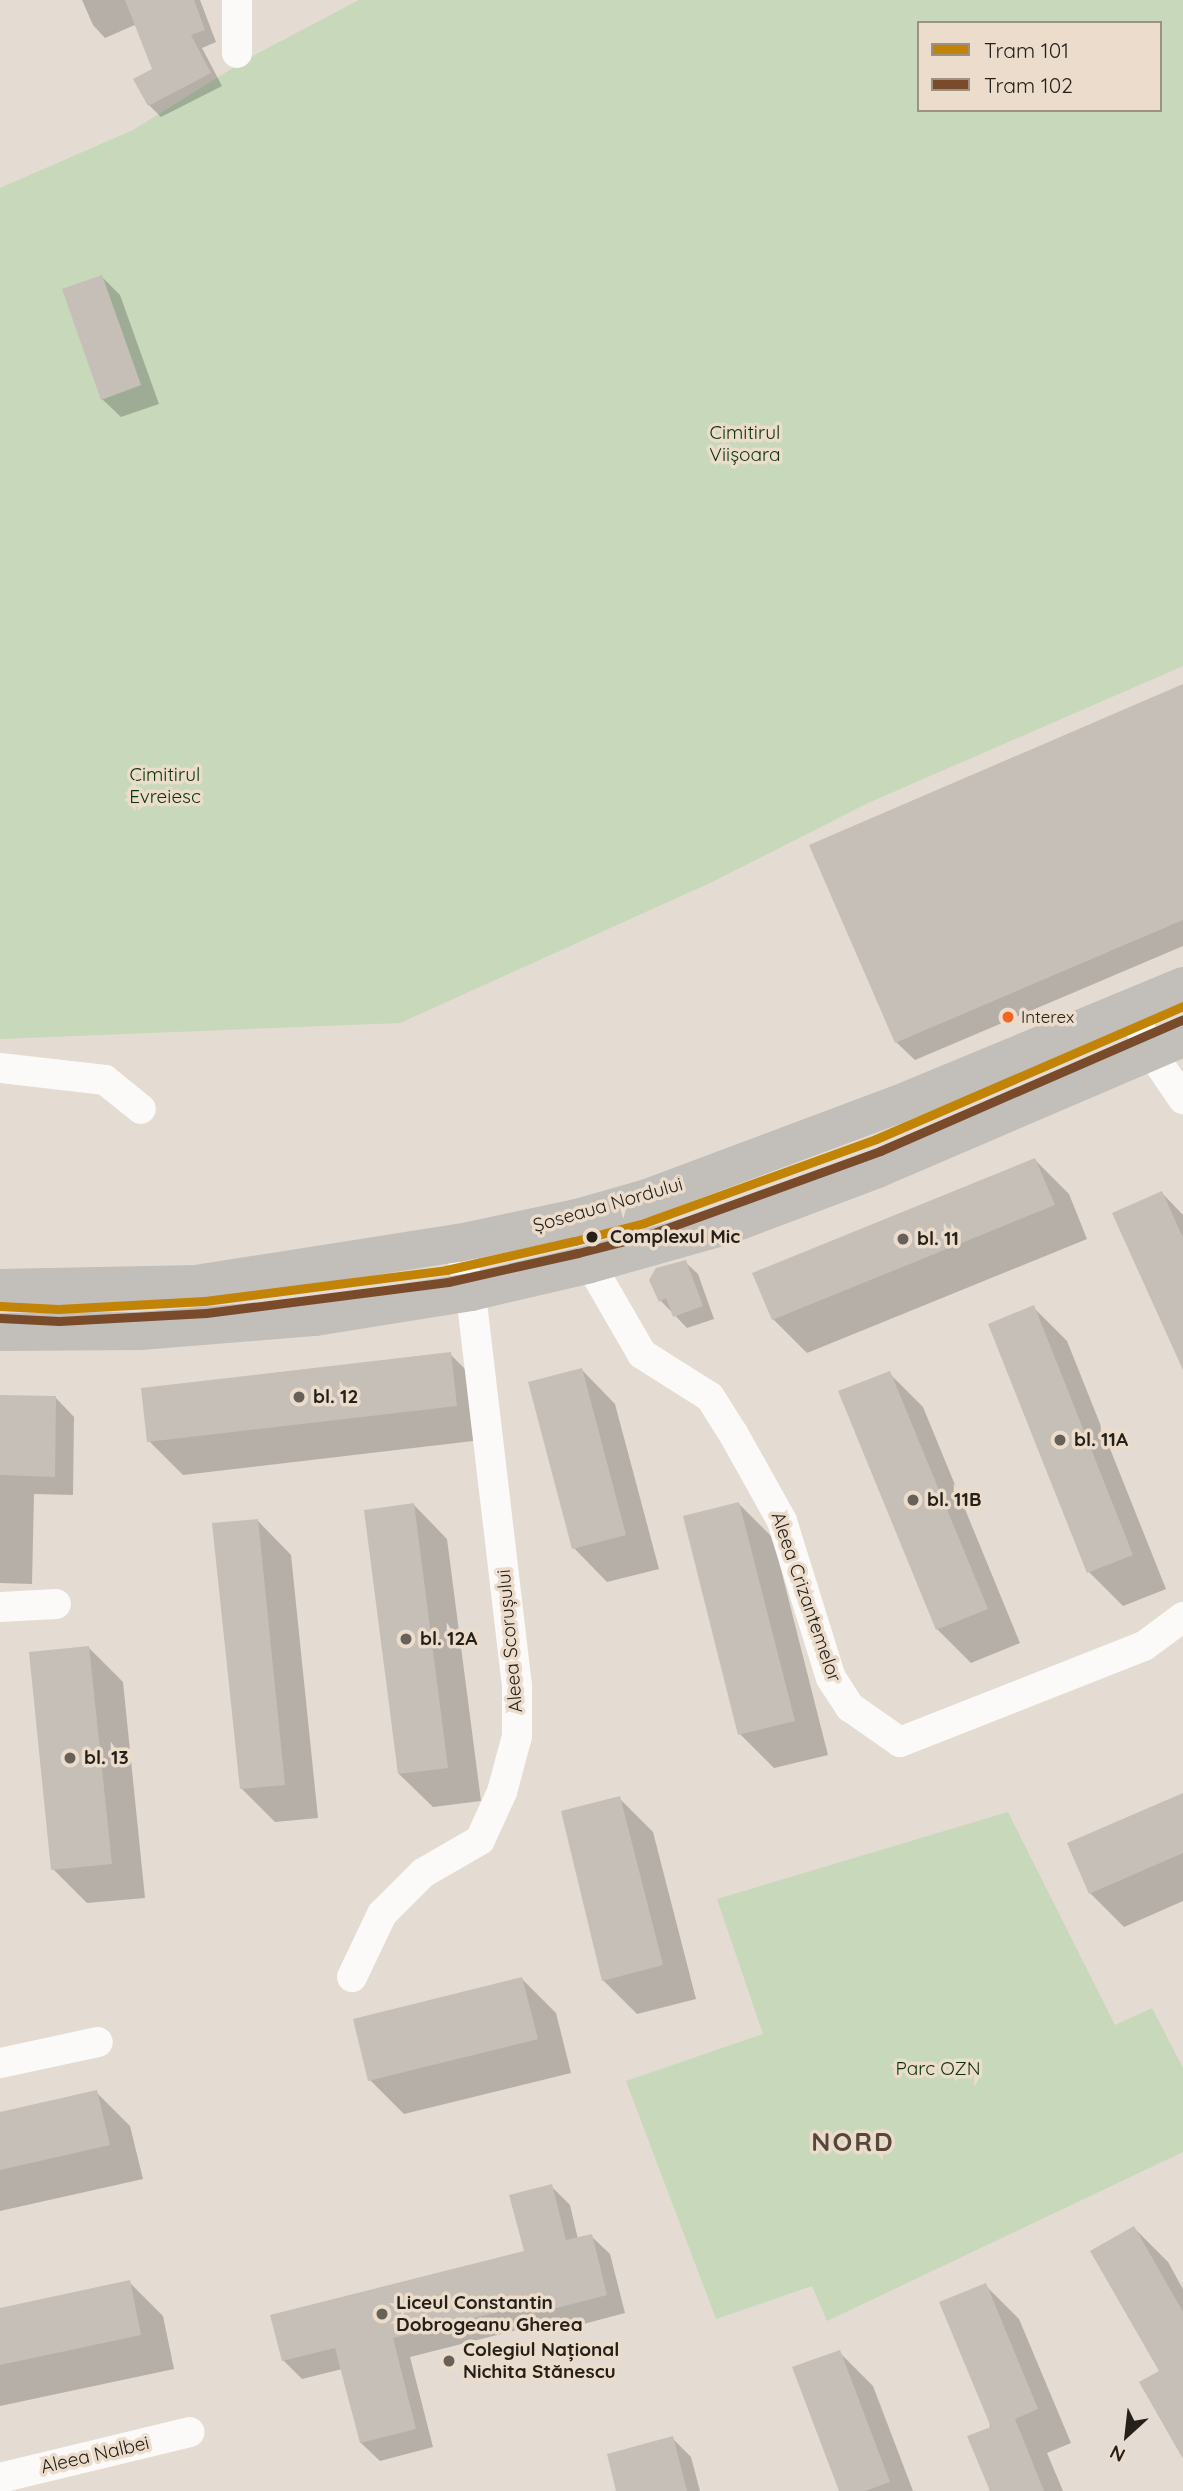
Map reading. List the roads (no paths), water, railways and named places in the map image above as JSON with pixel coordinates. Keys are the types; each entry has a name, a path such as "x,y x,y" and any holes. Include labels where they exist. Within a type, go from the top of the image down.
{"main road":[{"name":"Șoseaua Nordului","path":"0,1288 196,1284 459,1243 647,1198 956,1083 1183,986"},
{"path":"0,1332 237,1325 471,1292 590,1264 729,1225 877,1168 1167,1045"}],"street":[{"path":"237,0 237,53"},
{"path":"1130,1007 1167,1045 1183,1098"},
{"path":"0,1068 105,1080 141,1109"},
{"name":"Aleea Scorușului","path":"352,1977 382,1914 423,1873 481,1840 502,1792 517,1736 517,1686 471,1292 459,1243"},
{"name":"Aleea Crizantemelor","path":"590,1264 642,1354 709,1397 734,1435 782,1521 831,1678 850,1707 900,1742 1144,1646 1183,1617"},
{"path":"0,1607 56,1604"},
{"path":"0,2063 98,2042"},
{"name":"Aleea Nalbei","path":"0,2478 190,2432"}],"tram line":[{"name":"101","path":"0,1306 58,1309 205,1301 446,1270 575,1241 644,1223 876,1139 1183,1006"},
{"name":"102","path":"0,1318 59,1321 206,1313 448,1282 578,1253 648,1235 880,1151 1183,1019"}],"place":[{"name":"Interex","path":"1008,1017"},
{"name":"Complexul Mic","path":"592,1237"},
{"name":"bl. 11","path":"903,1239"},
{"name":"bl. 12","path":"299,1397"},
{"name":"bl. 11A","path":"1060,1440"},
{"name":"bl. 11B","path":"913,1500"},
{"name":"bl. 12A","path":"406,1639"},
{"name":"bl. 13","path":"70,1758"},
{"name":"Liceul Constantin Dobrogeanu Gherea","path":"382,2314"},
{"name":"Colegiul Național Nichita Stănescu","path":"449,2361"}],"district":[{"name":"NORD","path":"853,2142"}],"park label":[{"name":"Cimitirul Viișoara","path":"745,444"},
{"name":"Cimitirul Evreiesc","path":"165,786"},
{"name":"Parc OZN","path":"938,2069"}]}
